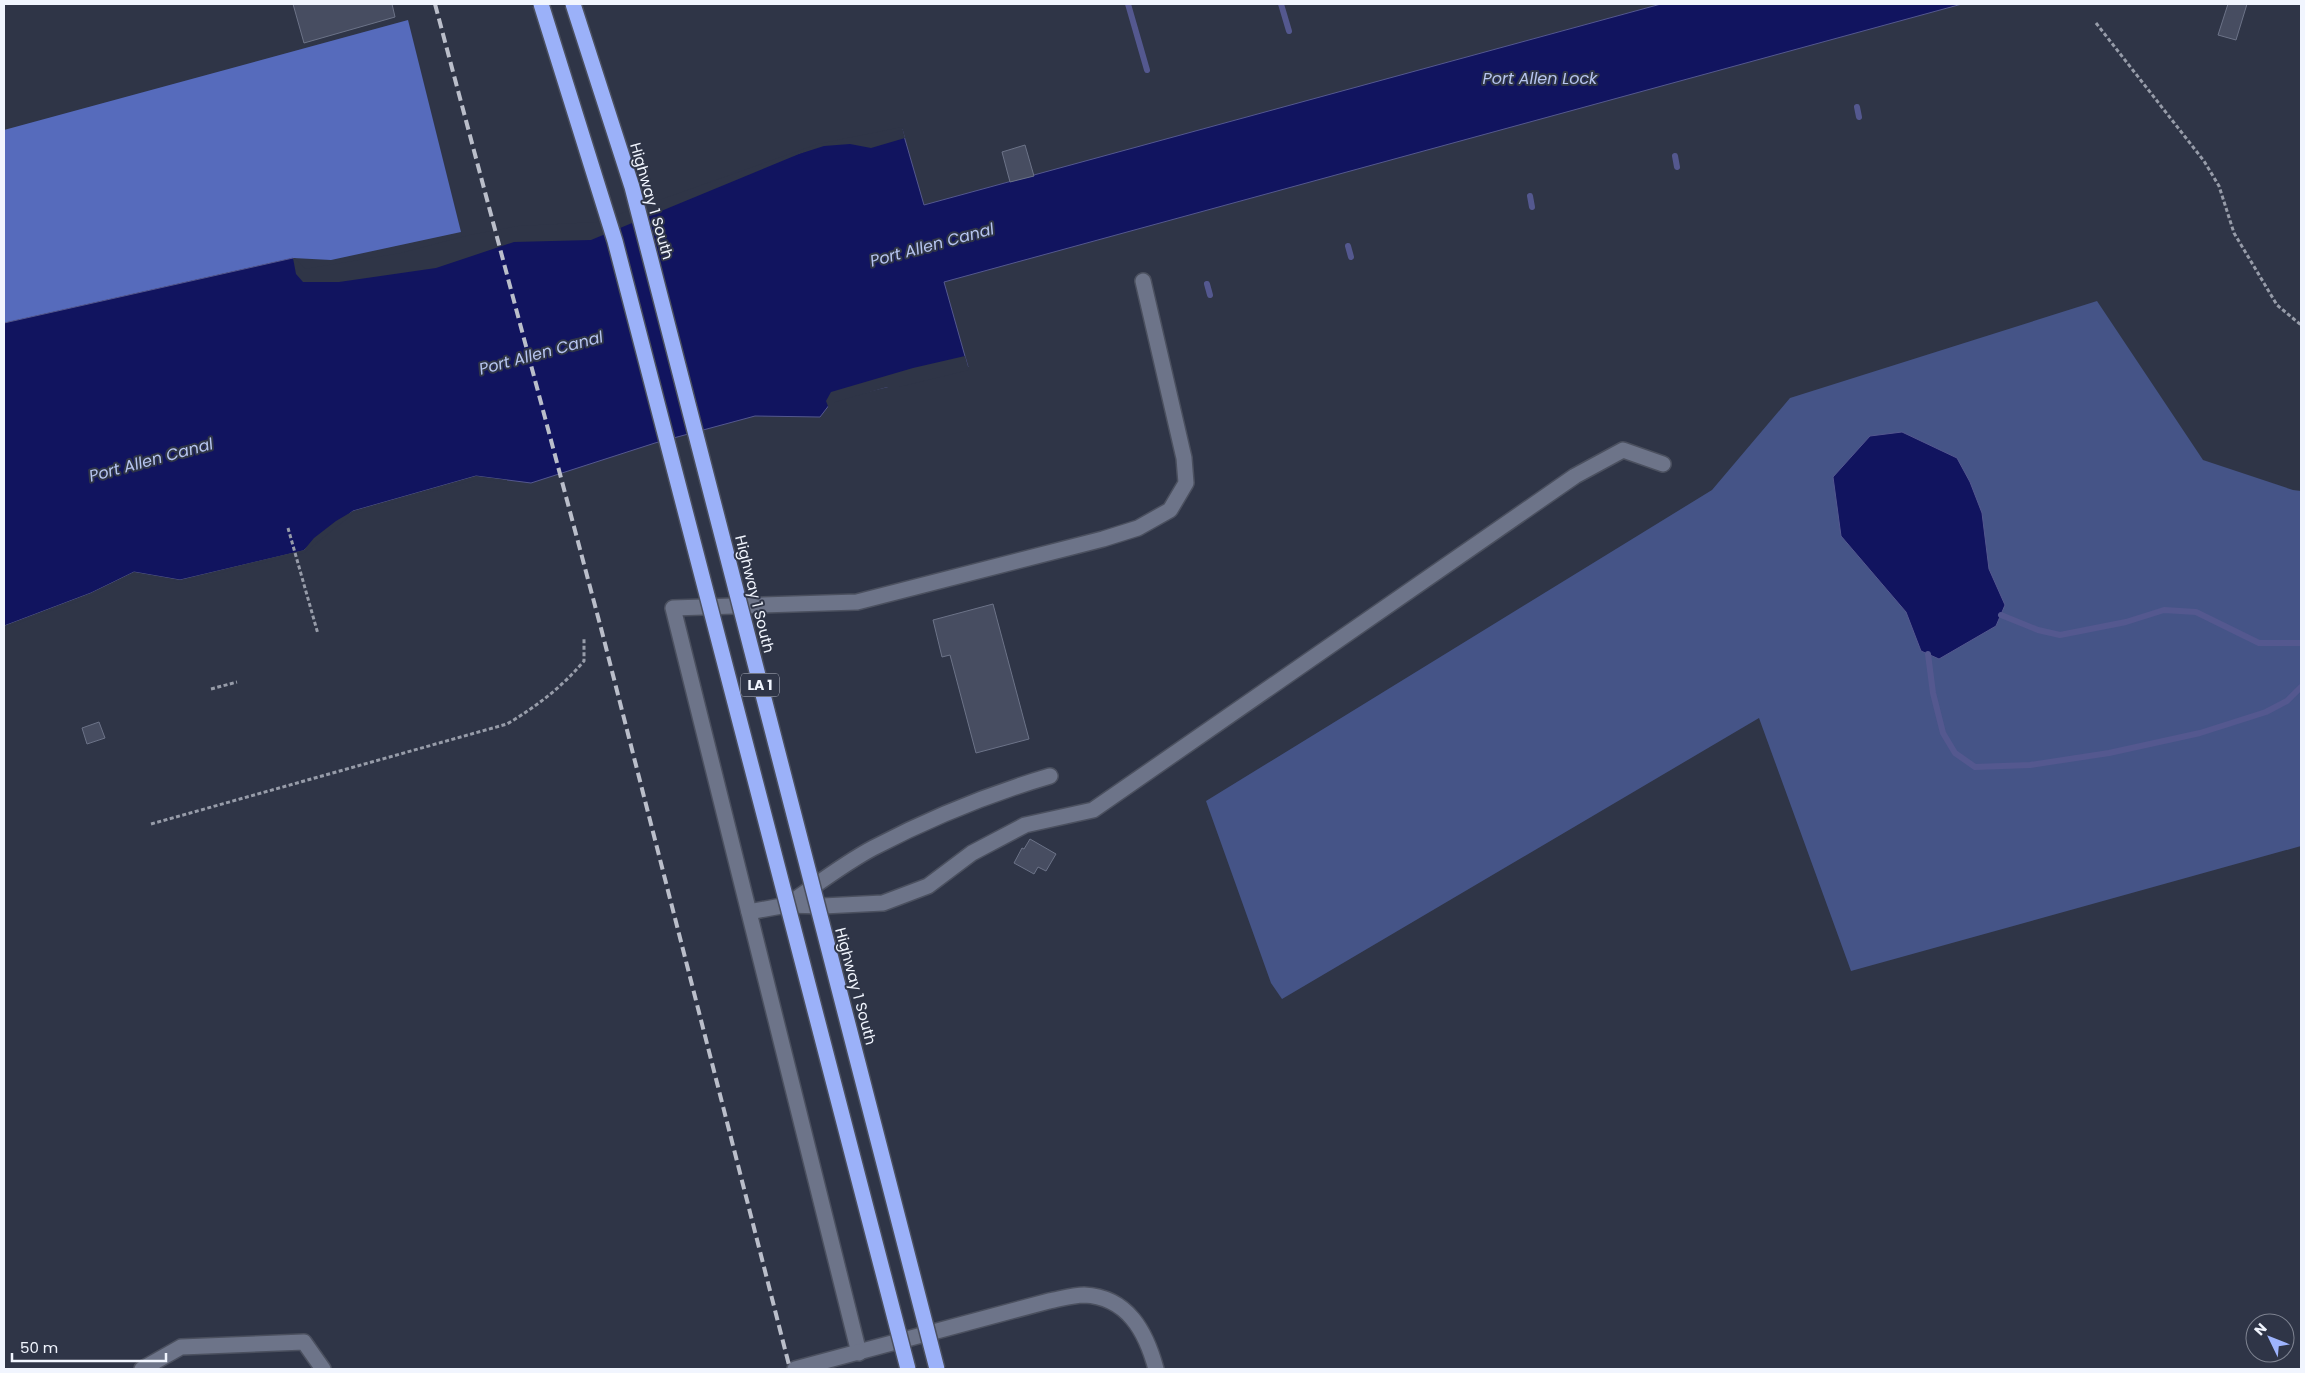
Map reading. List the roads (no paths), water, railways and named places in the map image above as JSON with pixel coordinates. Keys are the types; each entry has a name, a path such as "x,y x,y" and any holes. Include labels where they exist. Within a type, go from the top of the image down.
{"highway":[{"path":"541,4 614,241 908,1369"},
{"name":"Highway 1 South","path":"574,4 632,187 937,1369"}],"street":[{"path":"859,1353 673,608 857,602 1103,539 1138,528 1170,510 1186,482 1184,458 1143,281"},
{"path":"749,912 787,905 823,906 883,903 928,886 972,853 1025,824 1093,810 1575,476 1623,450 1663,464"},
{"path":"787,905 872,849 955,809 1011,787 1050,776"},
{"path":"795,1369 1049,1301 1082,1295 1096,1296 1109,1301 1131,1316 1143,1330 1150,1346 1156,1369"},
{"path":"142,1369 181,1347 304,1342 323,1369"}],"water":[{"path":"1661,4 1962,4 944,282 968,367 833,400 820,417 755,416 655,443 531,483 476,476 353,511 303,551 180,580 134,572 91,593 4,626 4,323 293,258 305,272 598,224 819,146 902,129 924,205"},
{"path":"1902,432 1957,458 1970,482 1982,513 1989,569 2005,605 1996,626 1939,659 1921,651 1906,612 1841,536 1833,477 1870,436"}],"waterway":[{"path":"1128,4 1147,70"},
{"path":"1281,4 1289,31"},
{"path":"1857,107 1859,117"},
{"path":"1675,156 1677,167"},
{"path":"1530,196 1532,207"},
{"path":"1348,246 1351,257"},
{"path":"1207,284 1210,295"},
{"path":"2001,615 2038,630 2060,635 2126,622 2164,610 2196,612 2259,643 2301,643"},
{"path":"1928,654 1933,693 1943,733 1955,753 1975,767 2030,765 2109,753 2200,733 2266,712 2287,701 2301,687"}],"railway":[{"path":"435,4 602,632 790,1369"}],"water label":[{"name":"Port Allen Lock","path":"1540,78"},
{"name":"Port Allen Canal","path":"932,245"},
{"name":"Port Allen Canal","path":"541,353"},
{"name":"Port Allen Canal","path":"151,460"}]}
